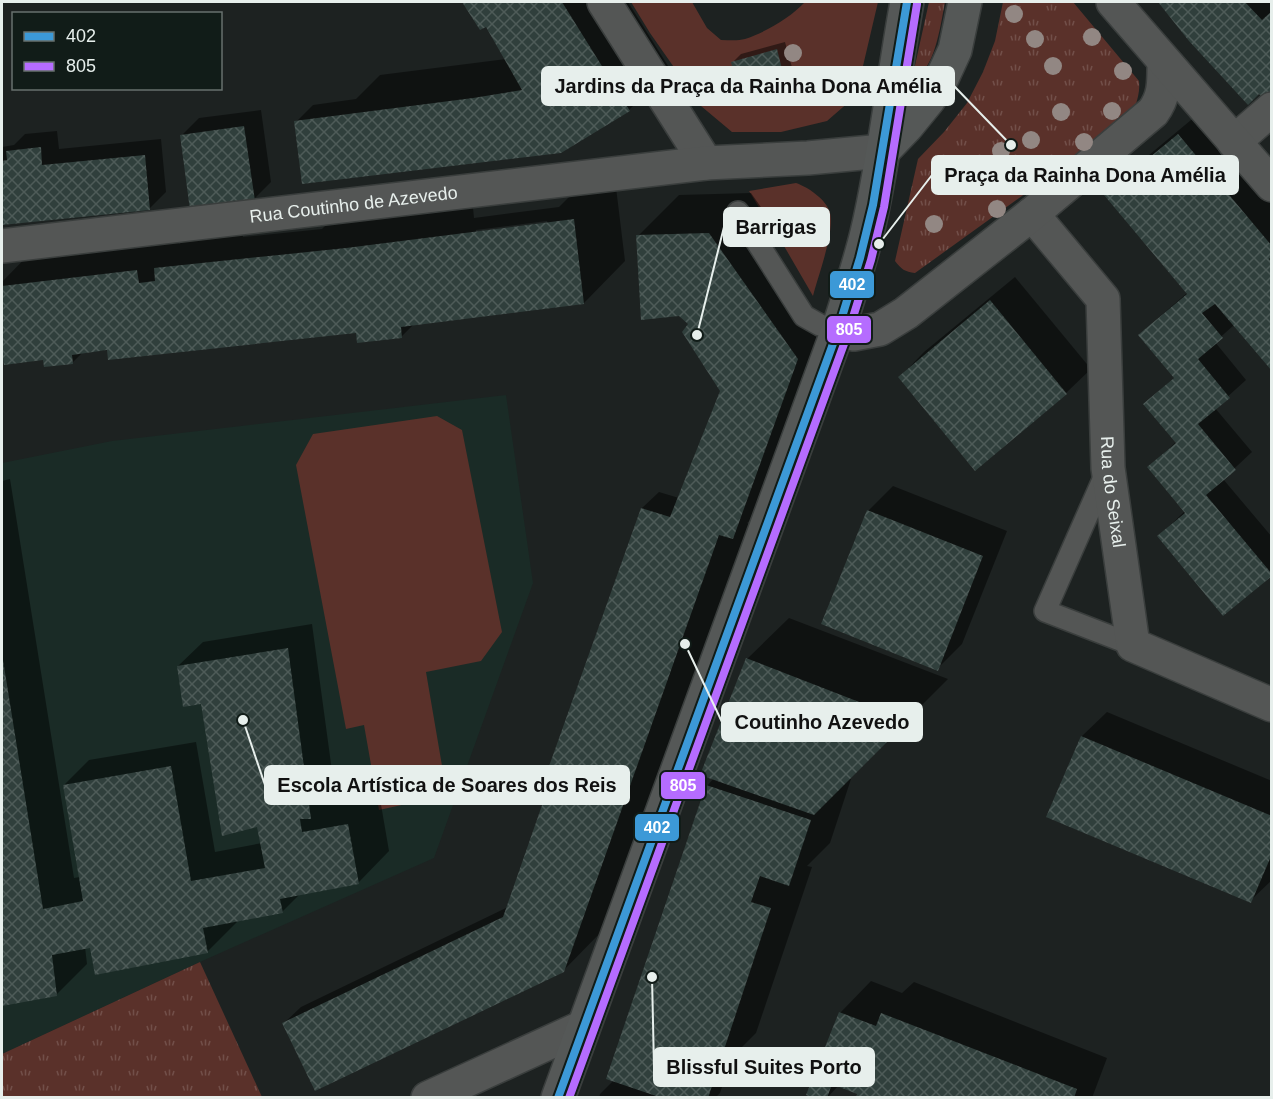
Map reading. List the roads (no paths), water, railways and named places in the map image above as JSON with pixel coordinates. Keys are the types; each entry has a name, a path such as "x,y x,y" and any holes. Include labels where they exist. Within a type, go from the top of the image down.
{"main road":[{"path":"558,1098 838,330 867,232 883,151 907,2"},
{"path":"883,151 929,99 943,76 955,50 965,2"}],"street":[{"path":"604,2 706,163"},
{"path":"1113,2 1272,185"},
{"path":"838,330 854,334 880,329 906,314 1032,214 1153,112 1160,102 1163,90 1164,62"},
{"path":"1234,142 1272,109"},
{"name":"Rua Coutinho de Azevedo","path":"2,246 706,163 808,158 883,151"},
{"name":"Rua do Seixal","path":"1032,214 1103,298 1108,468 1133,645"},
{"path":"1133,645 1272,705"},
{"path":"428,1098 583,1026"}],"lane":[{"path":"738,212 804,316 820,326 838,330"},
{"path":"1108,468 1045,611 1133,645"}],"place":[{"name":"Jardins da Praça da Rainha Dona Amélia","path":"1011,145"},
{"name":"Praça da Rainha Dona Amélia","path":"879,244"},
{"name":"Barrigas","path":"697,335"},
{"name":"Coutinho Azevedo","path":"685,644"},
{"name":"Escola Artística de Soares dos Reis","path":"243,720"},
{"name":"Blissful Suites Porto","path":"652,977"}]}
